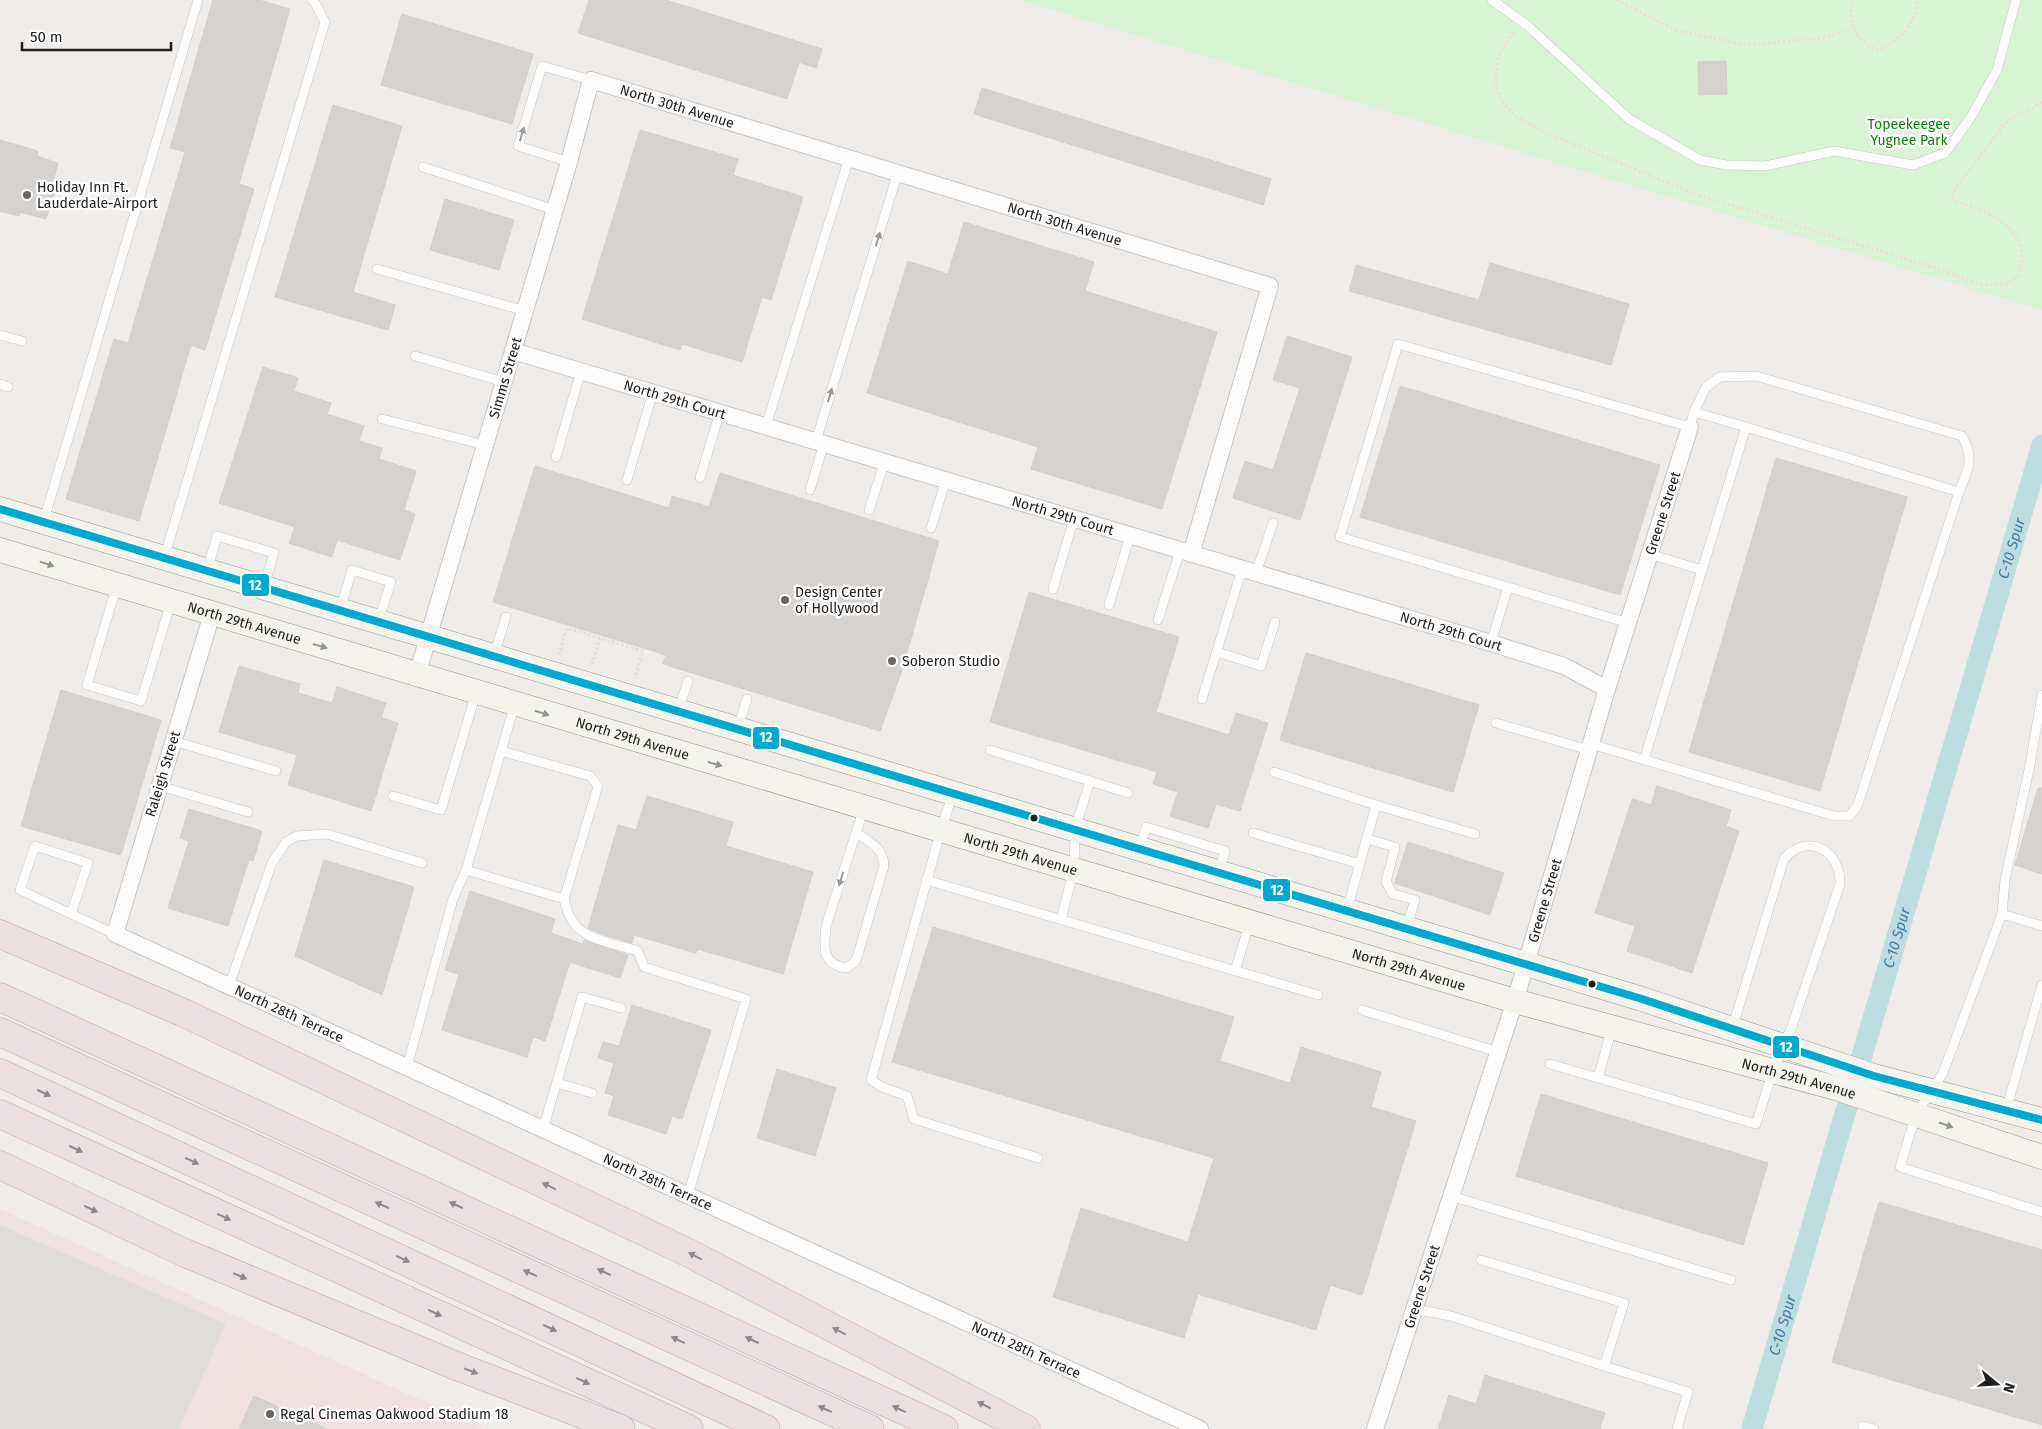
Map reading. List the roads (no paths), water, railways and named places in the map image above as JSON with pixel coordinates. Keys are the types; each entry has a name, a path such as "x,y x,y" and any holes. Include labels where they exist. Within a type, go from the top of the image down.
{"highway":[{"path":"0,934 184,1013 655,1237 987,1407 1026,1429"},
{"path":"0,997 944,1429"},
{"path":"0,1032 870,1429"},
{"path":"0,1073 766,1429"},
{"path":"0,1114 689,1429"},
{"path":"0,1165 194,1257 459,1367 621,1429"}],"street":[{"name":"North 30th Avenue","path":"592,80 1270,286 1185,552"},
{"name":"Simms Street","path":"417,675 592,80"},
{"name":"North 29th Court","path":"513,351 1491,643 1564,666 1607,689"},
{"name":"Greene Street","path":"1375,1429 1515,1001 1607,689 1692,420"},
{"name":"North 29th Avenue","path":"0,509 1407,928 1732,1029 1782,1046 1842,1078 1870,1087 1916,1114 2042,1157"},
{"name":"North 29th Avenue","path":"0,550 1515,1001 1773,1071 1842,1078"},
{"name":"Raleigh Street","path":"115,934 212,614"},
{"name":"North 28th Terrace","path":"115,934 1200,1429"},
{"name":"North 29th Avenue","path":"1870,1087 1931,1091 2042,1120"}],"lane":[{"path":"43,522 198,0"},
{"path":"164,558 324,22 312,0"},
{"path":"1492,0 1520,20 1628,119 1700,160 1727,164 1765,166 1834,150 1913,165 1946,153 1971,117 1997,70 2016,0"},
{"path":"569,162 518,146 542,66 592,80"},
{"path":"766,426 850,158"},
{"path":"423,167 555,210"},
{"path":"810,490 820,442 898,172"},
{"path":"376,268 525,311"},
{"path":"0,335 22,341"},
{"path":"1628,623 1340,537 1398,344 1692,420 1746,427 1959,492"},
{"path":"415,356 504,382"},
{"path":"556,457 581,371"},
{"path":"1496,723 1644,760 1834,816 1849,816 1857,806 1959,492 1969,468 1970,449 1962,436 1756,376 1720,377 1706,388 1692,420"},
{"path":"627,480 653,392"},
{"path":"700,478 720,412"},
{"path":"382,419 485,445"},
{"path":"1644,760 1746,427"},
{"path":"869,510 884,462"},
{"path":"931,528 946,480"},
{"path":"1053,589 1074,519"},
{"path":"1202,699 1217,652 1249,571 1273,523"},
{"path":"207,571 218,536 274,553 263,588"},
{"path":"1109,605 1130,536"},
{"path":"1158,620 1185,552"},
{"path":"1650,554 1702,570"},
{"path":"340,610 352,570 391,582 378,622"},
{"path":"117,585 87,685 141,701 171,602"},
{"path":"1491,643 1508,587"},
{"path":"494,656 506,617"},
{"path":"1217,652 1261,666 1275,622"},
{"path":"678,712 688,680"},
{"path":"394,796 441,810 476,693"},
{"path":"2042,694 2030,764 2004,880 2002,914 1943,1073 1916,1114 1900,1167 2042,1212"},
{"path":"738,730 747,699"},
{"path":"407,1067 453,900 466,870 515,704"},
{"path":"173,741 276,771"},
{"path":"990,750 1128,793"},
{"path":"501,752 590,776 598,786 564,899 572,921 590,936 638,951 644,967 746,999 688,1195"},
{"path":"1274,772 1475,834"},
{"path":"1061,920 1074,870 1075,829 1090,781"},
{"path":"160,786 248,812"},
{"path":"953,793 940,830 871,1080 882,1087 907,1096 914,1119 1038,1158"},
{"path":"1347,910 1376,805"},
{"path":"856,832 880,849 884,858 884,866 856,961 846,968 835,966 827,958 824,946 826,926 856,832 864,808"},
{"path":"1253,833 1360,864"},
{"path":"229,986 272,863 286,842 297,836 327,834 422,863"},
{"path":"1367,839 1396,847 1386,882 1393,894 1415,900 1407,928"},
{"path":"71,914 88,863 35,846 20,890 71,914 115,934"},
{"path":"1550,1064 1756,1124 1782,1046 1792,1026 1840,884 1840,872 1835,859 1814,846 1792,850 1784,859 1732,1029"},
{"path":"466,870 564,899"},
{"path":"926,880 1318,995"},
{"path":"2002,914 2042,926"},
{"path":"1235,971 1250,922"},
{"path":"2006,1110 2042,985"},
{"path":"543,1129 582,997 621,1008"},
{"path":"1362,1010 1498,1052"},
{"path":"1598,1078 1612,1028"},
{"path":"557,1083 592,1093"},
{"path":"1451,1196 1731,1280"},
{"path":"1481,1260 1624,1303 1604,1366"},
{"path":"1414,1309 1451,1316 1688,1392 1677,1429"},
{"path":"1864,1426 1874,1429"}],"waterway":[{"name":"C-10 Spur","path":"1752,1429 2042,445"}],"place":[{"name":"Holiday Inn Ft. Lauderdale-Airport","path":"27,195"},
{"name":"Design Center of Hollywood","path":"785,600"},
{"name":"Soberon Studio","path":"892,661"},
{"name":"Regal Cinemas Oakwood Stadium 18","path":"270,1414"}],"park label":[{"name":"Topeekeegee Yugnee Park","path":"1909,132"}]}
